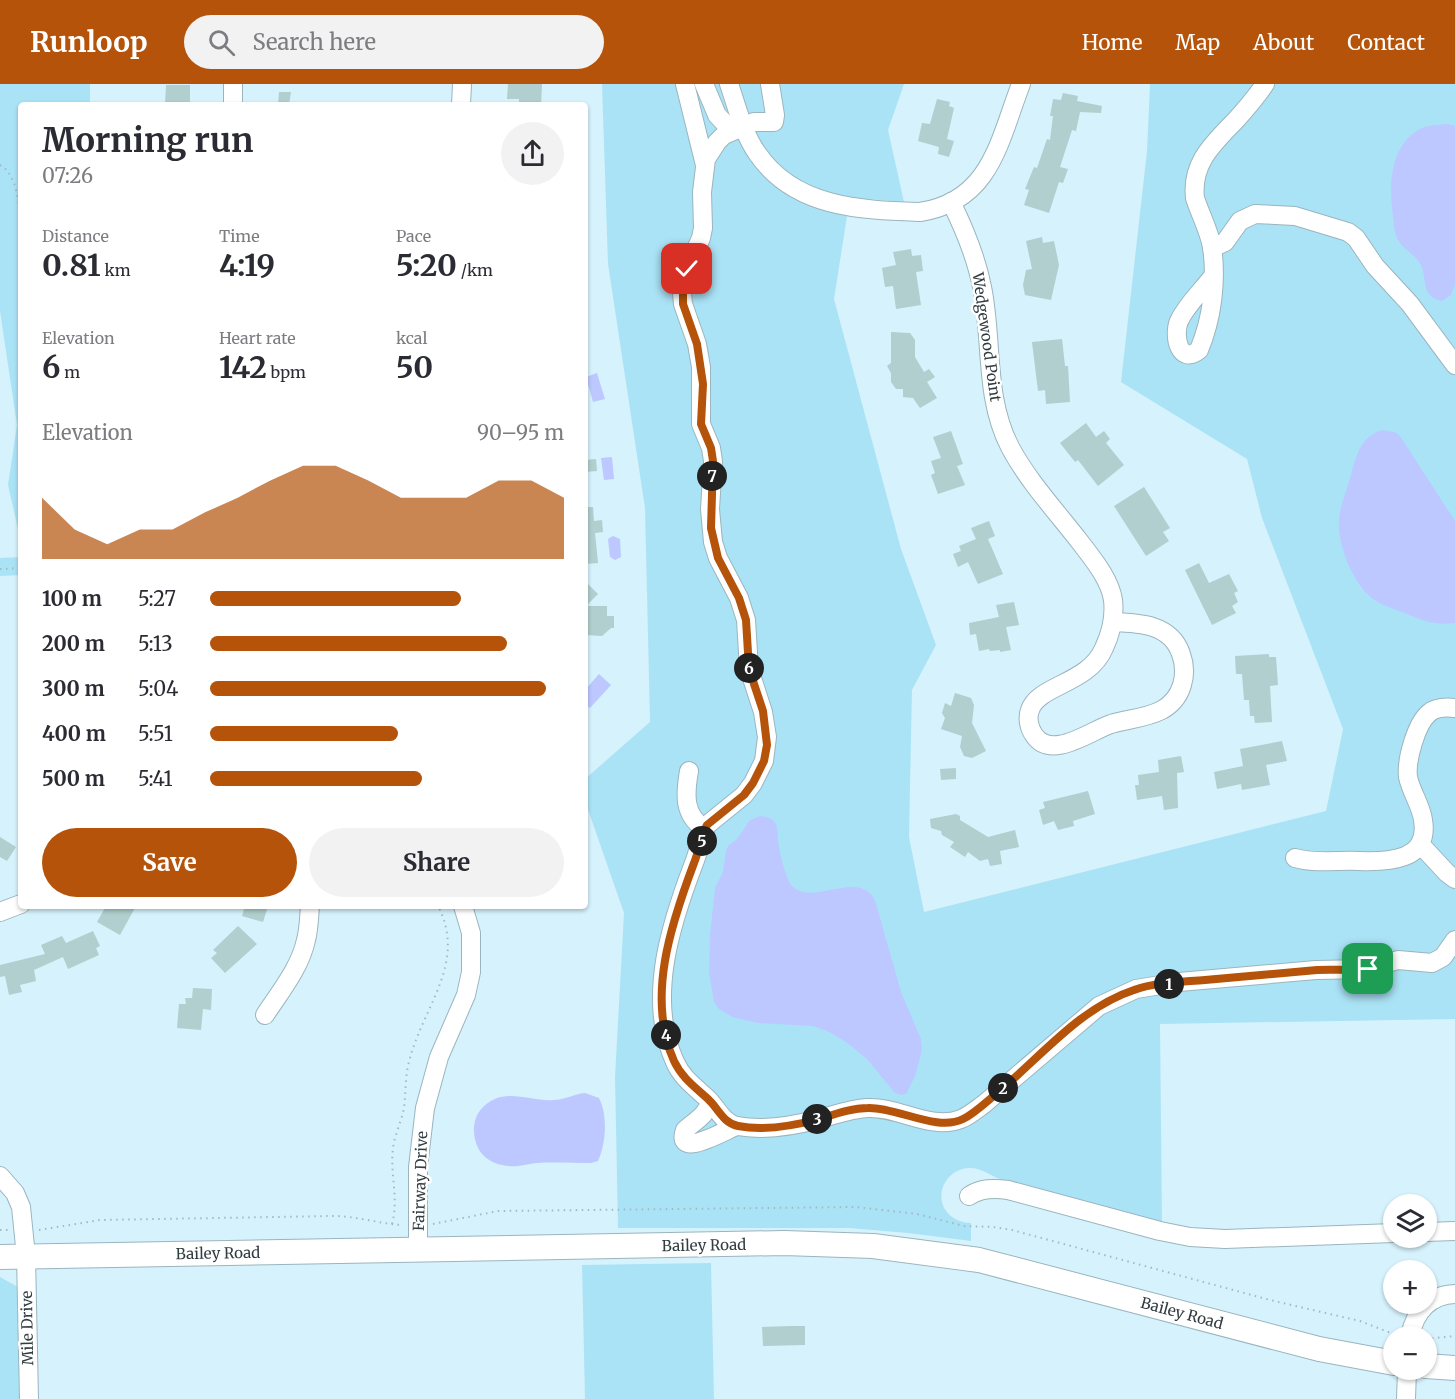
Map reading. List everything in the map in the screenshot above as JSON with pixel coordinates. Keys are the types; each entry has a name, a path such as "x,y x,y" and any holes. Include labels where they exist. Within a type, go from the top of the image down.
{"main road":[{"name":"Bailey Road","path":"0,1257 784,1243 901,1249 1003,1265 1319,1349 1383,1361"},
{"path":"1437,1367 1455,1368"}],"street":[{"path":"233,84 233,102"},
{"path":"461,102 462,84"},
{"path":"685,84 705,165 702,192 703,228 687,269 682,292 683,304 697,344 703,384 701,424 711,448 713,461 710,509 712,535 718,558 739,598 746,620 749,669 763,711 767,745 764,761 753,783 744,795 705,829 682,892 670,937 663,970 663,999 665,1031 675,1064 694,1089 711,1102 724,1119 737,1126"},
{"path":"704,84 717,115 738,128 767,166 793,188 808,196 842,206 906,211 933,210 967,193 979,182 989,167 1021,84"},
{"path":"729,84 738,128"},
{"path":"705,165 717,142 738,128 757,121 774,122 770,84"},
{"path":"1213,276 1212,248 1195,198 1194,190 1199,167 1211,146 1266,84"},
{"name":"Wedgewood Point","path":"951,202 972,248 980,278 993,395 1009,445 1023,469 1101,571 1113,598 1113,622 1110,637 1102,653 1093,665 1070,682 1041,694 1029,711 1030,730 1043,744 1060,746 1110,725 1153,715 1164,710 1180,690 1184,678 1184,663 1172,638 1152,626 1113,622"},
{"path":"1212,248 1225,242 1240,221 1255,214 1296,216 1340,227 1356,238 1375,266 1410,304 1455,365"},
{"path":"1296,858 1308,861 1387,861 1400,859 1413,853 1420,844 1424,830 1423,819 1408,775 1411,752 1419,726 1430,711 1438,708 1455,708"},
{"path":"689,771 687,807 694,821 705,829"},
{"path":"1420,844 1455,879"},
{"path":"0,912 18,905"},
{"path":"265,1015 300,958 306,941 310,909"},
{"name":"Fairway Drive","path":"418,1250 418,1167 425,1108 439,1057 466,994 471,972 471,933 464,909"},
{"path":"711,1102 703,1115 685,1130 684,1138 689,1144 698,1144 737,1126 783,1126 857,1109 884,1109 930,1120 957,1121 1018,1076 1099,1006 1136,989 1179,982 1316,970 1368,969 1398,960 1432,963 1443,957 1455,940"},
{"name":"Mile Drive","path":"0,1176 15,1192 21,1207 26,1256 29,1399"},
{"path":"969,1196 974,1192 988,1189 1008,1190 1190,1238 1225,1239 1383,1233"},
{"path":"1437,1232 1455,1231"},
{"path":"1413,1326 1427,1303 1441,1296 1455,1294"},
{"path":"1406,1399 1407,1380"}],"path":[{"path":"0,165 10,176 18,201"},
{"path":"0,569 18,568"},
{"path":"45,1229 100,1220 276,1216 348,1216 392,1224 396,1192 391,1169 394,1140 403,1110 410,1057 449,957 448,939 439,909"},
{"path":"0,1230 8,1230"},
{"path":"1437,1338 1455,1336"}],"shaded area":[{"path":"0,84 90,84 90,102 18,102 18,529 8,485 17,425 0,311"},
{"path":"602,84 720,84 735,126 805,202 847,216 834,299 901,549 936,645 912,690 909,837 924,912 1326,811 1343,729 1262,518 1247,459 1121,382 1147,151 1150,84 1455,84 1455,1019 1160,1024 1162,1224 1022,1186 981,1170 968,1168 955,1172 948,1178 943,1186 941,1197 948,1214 958,1221 971,1223 971,1241 849,1228 618,1228 615,1077 624,913 588,810 588,776 650,722 645,508 608,264"},
{"path":"736,84 904,84 888,130 904,202 830,196 796,179 776,163 758,139"},
{"path":"1447,124 1455,126 1455,284 1451,295 1442,301 1430,296 1421,265 1397,238 1391,192 1393,168 1397,156 1410,136 1429,126"},
{"path":"597,373 605,399 593,402 588,376"},
{"path":"1383,430 1397,433 1402,439 1455,521 1455,623 1428,622 1376,601 1359,584 1348,563 1339,530 1342,503 1361,447 1369,436"},
{"path":"612,457 614,479 604,480 601,458"},
{"path":"613,536 620,539 621,557 615,560 610,557 608,539"},
{"path":"18,557 18,575 0,576 0,558"},
{"path":"599,674 611,685 590,708 588,706 588,687"},
{"path":"760,816 772,819 777,826 782,862 793,887 802,892 813,893 847,887 858,888 867,891 875,900 901,992 921,1039 922,1050 915,1076 906,1094 895,1093 867,1059 846,1042 827,1031 813,1026 758,1023 732,1017 719,1009 714,1002 709,973 715,888 723,872 728,846 737,839 750,820"},
{"path":"585,1093 599,1098 604,1113 603,1146 598,1161 508,1166 492,1162 480,1152 474,1137 474,1127 478,1114 491,1101 509,1096 554,1100"},
{"path":"711,1263 714,1399 585,1399 582,1265"},
{"path":"0,1277 27,1292 29,1399 0,1399"}],"building":[{"path":"508,84 542,84 541,102 519,102 519,99 507,99"},
{"path":"166,85 190,85 190,102 165,102"},
{"path":"279,92 291,92 289,102 278,102"},
{"path":"1063,93 1078,96 1077,101 1102,106 1101,113 1080,112 1076,131 1072,130 1060,167 1068,169 1063,183 1059,182 1049,213 1024,205 1029,190 1025,189 1034,167 1037,168 1047,139 1050,140 1053,99 1061,100"},
{"path":"937,99 950,102 949,106 954,108 947,139 954,141 949,157 938,154 939,147 918,141 922,123 930,124"},
{"path":"1042,237 1043,243 1054,241 1059,265 1051,300 1025,295 1023,285 1026,270 1032,269 1026,241"},
{"path":"911,249 912,256 921,255 923,271 916,272 921,305 896,309 893,286 885,287 882,268 896,265 893,252"},
{"path":"891,332 910,333 915,340 915,357 924,372 929,369 935,377 927,382 937,398 920,408 913,398 903,397 903,389 896,389 891,382 891,373 887,366 891,363"},
{"path":"1062,339 1065,366 1068,366 1070,402 1046,404 1045,390 1038,391 1032,342"},
{"path":"1086,423 1096,437 1104,431 1110,439 1106,443 1124,465 1098,486 1078,460 1075,462 1060,443"},
{"path":"951,431 963,464 957,466 965,485 938,494 931,475 935,473 931,461 941,458 933,437"},
{"path":"596,459 597,471 588,472 588,460"},
{"path":"1144,487 1170,528 1163,532 1169,541 1146,556 1114,506"},
{"path":"588,507 593,507 594,521 602,520 603,532 595,533 598,563 588,564"},
{"path":"989,521 995,536 988,539 1003,574 978,584 968,562 958,567 953,554 961,551 959,546 976,539 971,528"},
{"path":"1199,563 1209,583 1229,574 1238,591 1234,593 1238,602 1232,606 1236,613 1212,625 1185,570"},
{"path":"588,584 598,594 588,604"},
{"path":"1014,602 1019,625 1006,627 1011,650 979,651 976,634 970,635 969,623 999,617 996,605"},
{"path":"588,606 607,606 607,616 614,616 614,628 602,636 588,635"},
{"path":"1269,654 1269,657 1276,657 1278,685 1270,686 1272,722 1255,723 1254,716 1250,716 1249,700 1244,700 1242,674 1236,674 1235,656"},
{"path":"955,693 971,698 974,705 972,723 986,751 972,758 964,756 960,747 962,736 941,729 945,718 942,713 945,703 951,706"},
{"path":"1282,741 1287,761 1266,765 1270,785 1242,790 1241,784 1217,789 1214,772 1243,766 1240,749"},
{"path":"1181,756 1184,772 1177,773 1178,808 1164,810 1162,796 1137,800 1135,785 1139,785 1138,775 1159,772 1158,760"},
{"path":"956,768 956,779 941,780 940,769"},
{"path":"1088,791 1095,814 1073,821 1074,826 1058,830 1054,821 1043,825 1039,810 1045,808 1043,802"},
{"path":"956,814 960,816 960,820 988,837 1015,830 1019,847 1000,851 1002,864 990,866 988,859 980,861 968,852 965,857 950,847 954,842 942,835 941,831 931,828 930,819"},
{"path":"0,837 16,847 7,861 0,857"},
{"path":"104,909 134,909 120,935 97,922"},
{"path":"244,909 267,909 263,922 242,916"},
{"path":"238,926 257,944 225,973 211,958 217,953 213,950"},
{"path":"93,931 100,946 96,948 99,955 68,969 63,957 34,970 36,981 20,985 22,992 9,995 5,976 0,977 0,965 45,954 41,945 62,936 66,943"},
{"path":"193,988 212,989 211,1010 203,1009 201,1030 177,1028 179,1004 186,1004 185,998 192,998"},
{"path":"805,1326 805,1345 763,1346 762,1327"}],"route":[{"path":"687,269 683,283 683,304 697,344 703,384 701,424 711,448 713,461 710,509 713,542 718,558 739,598 746,620 749,669 760,698 767,745 759,774 744,795 707,825 682,892 670,937 663,970 665,1031 675,1064 694,1089 707,1098 724,1119 737,1126 798,1124 842,1112 870,1108 930,1120 957,1121 1018,1076 1099,1006 1119,995 1136,989 1179,982 1316,970 1368,969"}]}
